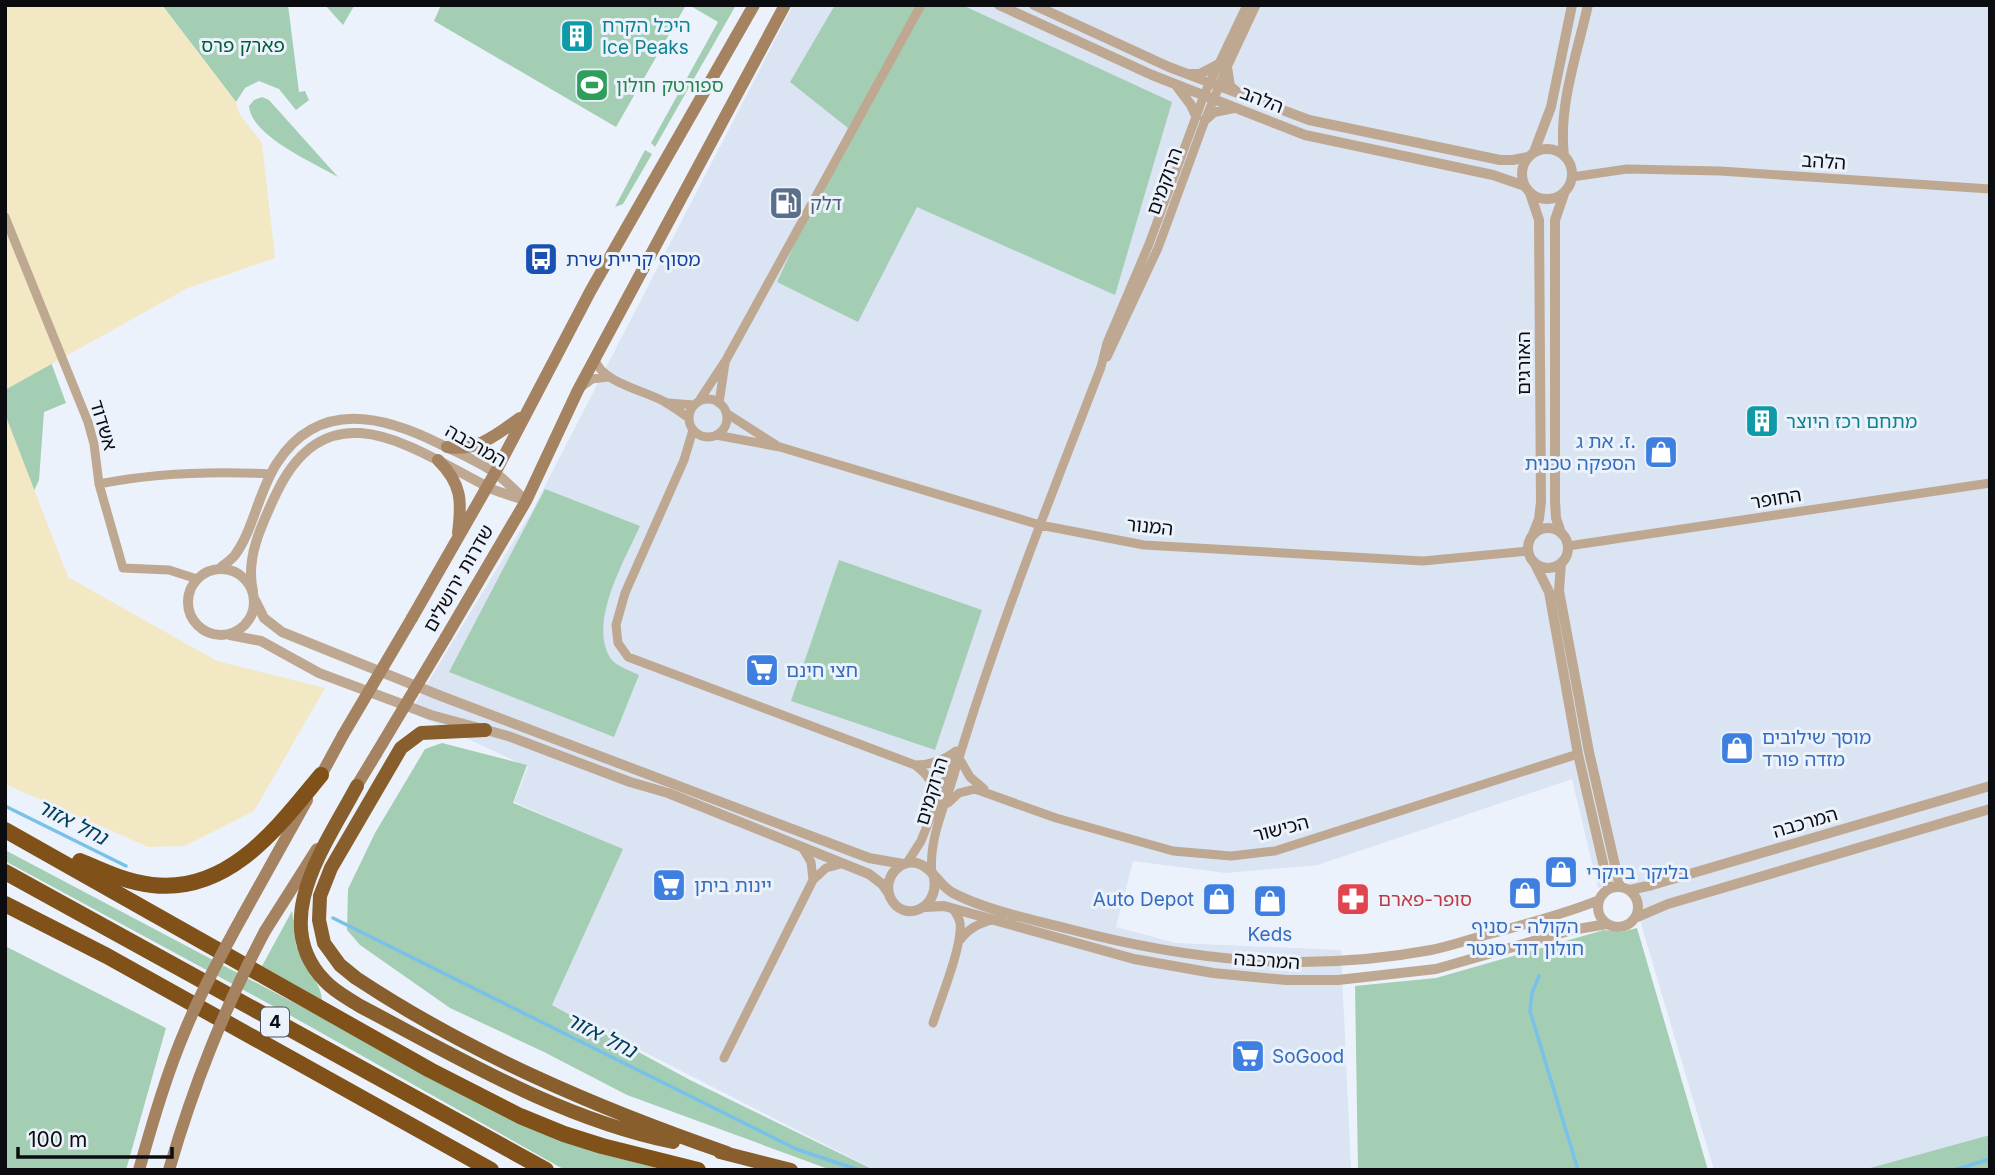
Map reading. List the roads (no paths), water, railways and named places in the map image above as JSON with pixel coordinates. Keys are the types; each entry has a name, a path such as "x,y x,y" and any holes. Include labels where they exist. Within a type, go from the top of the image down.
{"highway":[{"path":"485,730 421,733 401,748 324,883 318,908 324,943 340,965 356,978 463,1041 544,1082 727,1153"},
{"path":"12,833 133,881 168,886 200,881 216,875 256,849 321,775"},
{"path":"357,786 309,881 299,918 304,945 323,980 360,1006 527,1093 571,1111 652,1138 727,1153 791,1170"},
{"path":"12,833 430,1070 520,1116 602,1146 698,1170"},
{"name":"4","path":"5,872 546,1170"},
{"name":"4","path":"5,904 107,956 491,1170"}],"main road":[{"name":"שדרות ירושלים","path":"139,1170 156,1110 186,1027 215,964 343,735 495,473 523,415 591,290 754,5"},
{"path":"709,146 741,71 777,5"},
{"name":"שדרות ירושלים","path":"169,1170 193,1089 209,1047 233,992 265,931 357,786 526,501 578,390 785,5"},
{"path":"447,447 465,449 478,444 499,433 523,415"},
{"path":"439,460 454,478 460,494 457,538"}],"street":[{"path":"689,418 696,403 726,360 921,5"},
{"name":"הלהב","path":"999,5 1176,85 1305,135 1493,175 1527,189"},
{"name":"הלהב","path":"1034,5 1184,73 1309,120 1500,160 1531,154"},
{"name":"הרוקמים","path":"933,876 932,847 941,804 1040,525 1101,367 1114,346 1158,248 1201,118 1247,5"},
{"name":"הרוקמים","path":"1223,65 1256,5"},
{"path":"1572,5 1551,107 1531,154 1522,168 1527,189 1535,196 1548,199 1565,191 1572,177 1572,169 1564,156 1562,136 1565,109 1588,5"},
{"path":"1184,73 1200,74 1223,65 1230,86 1238,93"},
{"path":"1176,85 1201,118 1235,108"},
{"path":"1531,154 1547,149 1564,156"},
{"name":"הלהב","path":"1572,177 1627,169 1720,171 1990,189"},
{"name":"האורגים","path":"1527,189 1539,220 1541,502 1539,519 1533,534"},
{"name":"האורגים","path":"1561,533 1556,518 1555,501 1555,220 1565,191"},
{"name":"אשדוד","path":"5,217 88,422 99,484 123,568 169,570 197,579"},
{"path":"595,359 599,369 608,377 666,402 689,418 693,430 684,460 639,557 615,625 618,643 628,657 915,765 929,778 941,804"},
{"path":"719,403 726,360"},
{"path":"578,390 592,379 608,377"},
{"path":"666,402 696,403 709,399 719,403 726,413 725,425 716,435 704,436 693,430"},
{"name":"המנור","path":"726,413 780,447"},
{"name":"המרכבה","path":"219,569 236,554 278,460 299,438 312,429 337,420 365,418 388,422 417,432 495,473 526,501"},
{"name":"המרכבה","path":"254,595 250,570 256,543 282,482 298,458 308,449 333,436 362,433 390,438 413,446 487,486 526,501"},
{"name":"המנור","path":"716,435 780,447 1040,525 1144,545 1423,561 1528,551"},
{"path":"684,460 704,436"},
{"path":"99,484 136,476 233,472 270,474"},
{"name":"החופר","path":"1568,546 1990,483"},
{"path":"1535,564 1553,568 1561,563 1568,552 1561,533 1547,528 1533,534 1528,551 1549,592 1578,754 1620,888 1638,903 1635,918"},
{"path":"1561,563 1559,590 1589,752 1620,888"},
{"path":"230,570 240,575 254,595 264,618 282,632 441,696 869,858 923,865 933,876 935,894 926,906 912,911 904,909 897,906 878,879 802,847 668,793 630,782 508,736 431,715 352,686 319,673 261,641 230,635 213,635 203,631 190,615 189,594 197,579 209,571 230,570"},
{"path":"230,635 243,628 250,619 254,595"},
{"path":"915,765 930,764 959,754"},
{"name":"הכישור","path":"959,754 970,777 989,792"},
{"name":"הכישור","path":"941,804 967,790 989,792 1056,818 1173,851 1231,856 1275,851 1578,754"},
{"name":"המרכבה","path":"1620,888 1652,886 1990,786"},
{"name":"הרוקמים","path":"905,864 941,804"},
{"path":"1620,888 1599,900 1599,913 1607,923 1622,926 1668,904 1990,809"},
{"path":"1975,815 1990,820"},
{"path":"802,847 811,862 813,880"},
{"path":"724,1058 813,880 826,868 843,864"},
{"path":"889,894 889,879 893,872 905,864"},
{"name":"המרכבה","path":"933,876 953,893 981,904 1130,945 1223,960 1268,962 1338,962 1433,949 1567,913 1599,900"},
{"name":"המרכבה","path":"926,906 938,905 1112,954 1178,968 1245,977 1299,980 1338,980 1436,969 1572,930 1607,923"},
{"path":"933,1023 959,942 961,926 953,909"},
{"path":"959,942 967,931 992,920"}],"waterway":[{"name":"נחל אזור","path":"5,806 126,866"},
{"name":"נחל אזור","path":"333,918 796,1149 859,1170"},
{"path":"1539,976 1532,993 1530,1011 1578,1170"},
{"name":"נחל אזור","path":"1954,1170 1990,1159"}],"place":[{"name":"היכל הקרח Ice Peaks","path":"577,36"},
{"name":"ספורטק חולון","path":"592,85"},
{"name":"דלק","path":"786,203"},
{"name":"מסוף קריית שרת","path":"541,259"},
{"name":"מתחם רכז היוצר","path":"1762,421"},
{"name":"ז. את ג. הספקה טכנית","path":"1661,452"},
{"name":"חצי חינם","path":"762,670"},
{"name":"מוסך שילובים מזדה פורד","path":"1737,748"},
{"name":"בליקר בייקרי","path":"1561,872"},
{"name":"יינות ביתן","path":"669,885"},
{"name":"הקולה - סניף חולון דוד סנטר","path":"1525,893"},
{"name":"Auto Depot","path":"1219,899"},
{"name":"סופר-פארם","path":"1353,899"},
{"name":"Keds","path":"1270,901"},
{"name":"SoGood","path":"1248,1056"}],"park label":[{"name":"פארק פרס","path":"243,45"}]}
